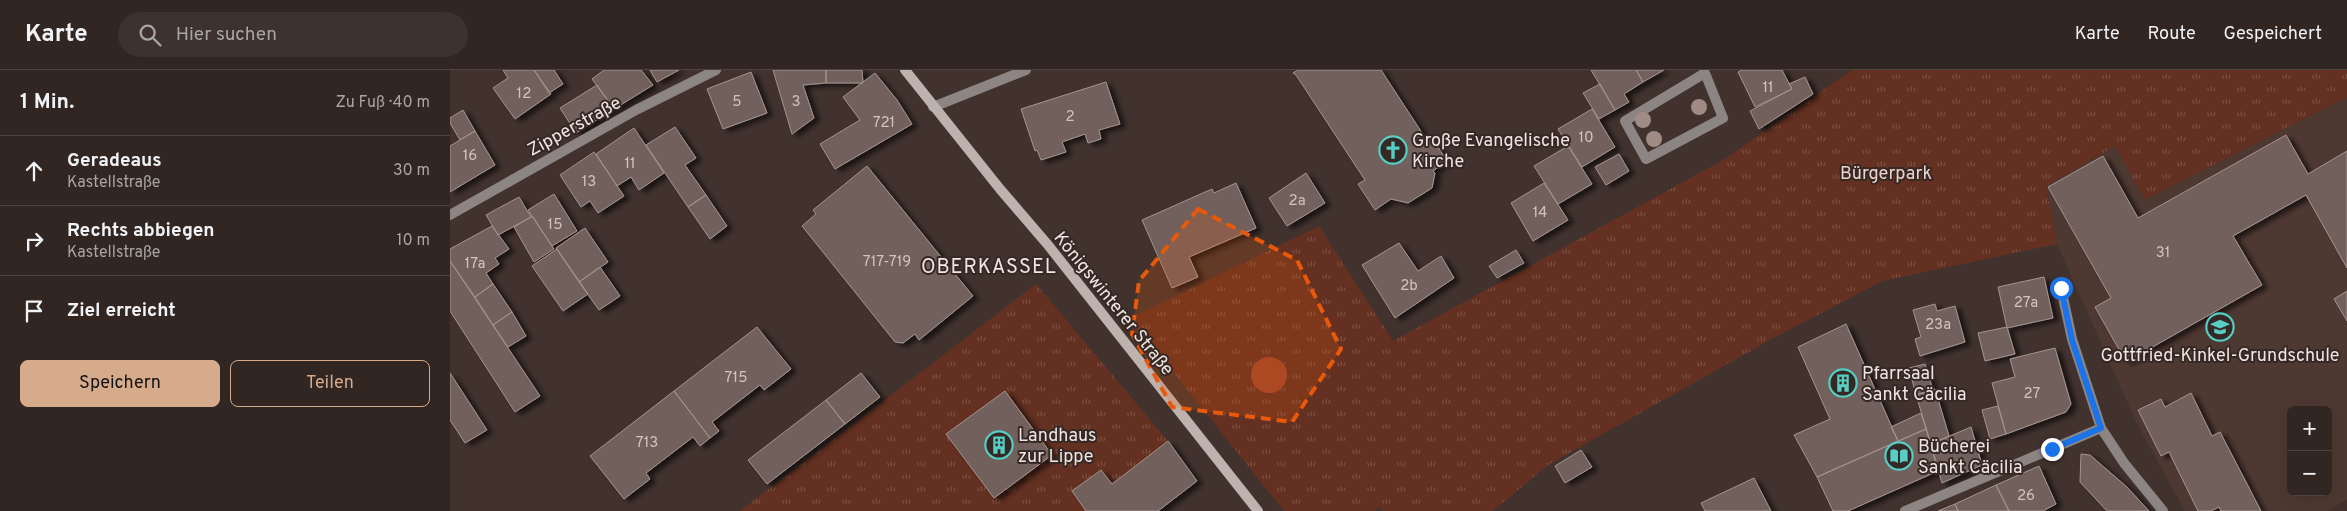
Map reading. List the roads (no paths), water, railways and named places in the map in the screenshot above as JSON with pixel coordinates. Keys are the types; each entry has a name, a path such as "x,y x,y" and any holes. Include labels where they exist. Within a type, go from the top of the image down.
{"main road":[{"name":"Königswinterer Straße","path":"905,70 933,107 1048,245 1258,511"}],"street":[{"name":"Zipperstraße","path":"450,215 636,110 716,70"},
{"path":"933,107 1026,70"},
{"path":"1705,72 1723,118 1646,160 1625,121 1705,72"},
{"path":"2061,288 2072,340 2101,428 2124,463 2163,511"},
{"path":"1906,511 2101,428"}],"place":[{"name":"Große Evangelische Kirche","path":"1393,150"},
{"name":"Gottfried-Kinkel-Grundschule","path":"2220,327"},
{"name":"Pfarrsaal Sankt Cäcilia","path":"1843,383"},
{"name":"Landhaus zur Lippe","path":"999,445"},
{"name":"Bücherei Sankt Cäcilia","path":"1899,456"}],"district":[{"name":"OBERKASSEL","path":"989,266"}],"park label":[{"name":"Bürgerpark","path":"1886,173"}]}
